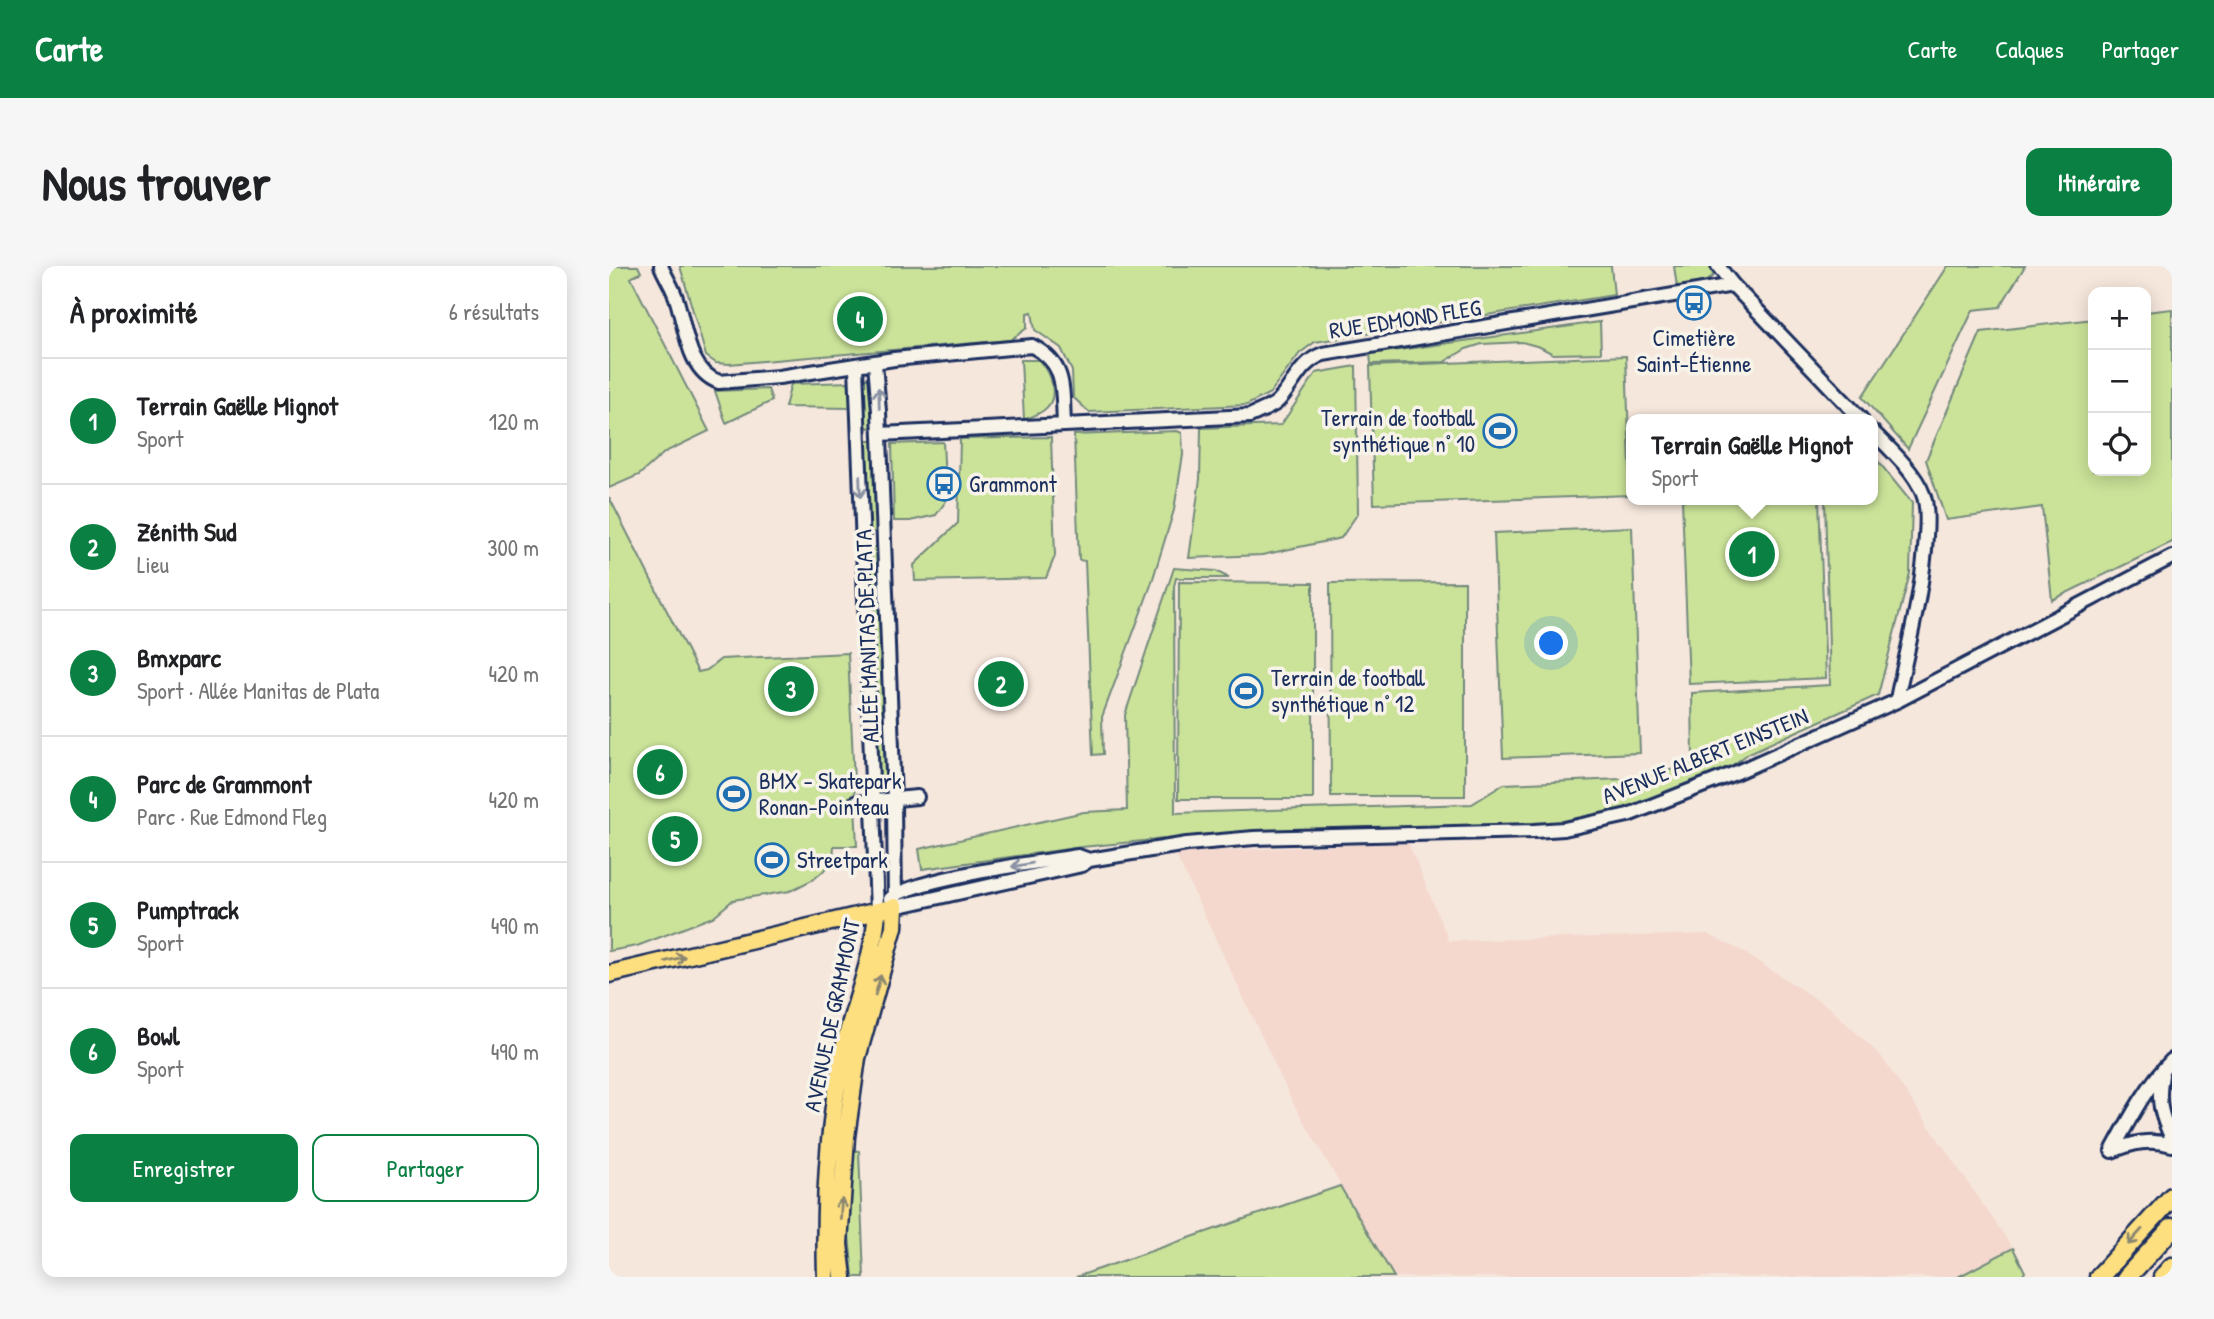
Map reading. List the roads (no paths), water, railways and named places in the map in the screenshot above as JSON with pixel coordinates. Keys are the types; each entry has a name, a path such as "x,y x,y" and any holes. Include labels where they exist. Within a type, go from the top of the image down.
{"highway":[{"path":"2099,1277 2172,1196"},
{"path":"2127,1277 2172,1228"},
{"path":"2163,1277 2172,1267"}],"main road":[{"name":"AVENUE ALBERT EINSTEIN","path":"609,974 877,911 895,901"},
{"name":"AVENUE DE GRAMMONT","path":"843,1277 839,1244 846,1137 857,1058 894,927 895,901"},
{"name":"AVENUE DE GRAMMONT","path":"826,1277 825,1245 832,1128 842,1057 872,947 877,911"},
{"path":"844,919 865,933 872,947"},
{"name":"AVENUE DE GRAMMONT","path":"832,1128 846,1137"}],"street":[{"path":"661,266 676,298 698,368 711,379 719,382 767,378 894,359 1032,346 1046,353 1061,375 1064,424"},
{"path":"1718,266 1856,414"},
{"name":"RUE EDMOND FLEG","path":"880,434 1250,416 1276,403 1295,377 1314,358 1323,354 1733,285"},
{"name":"ALLÉE MANITAS DE PLATA","path":"875,363 878,382 894,800 895,901"},
{"name":"ALLÉE MANITAS DE PLATA","path":"856,366 877,911"},
{"path":"1878,437 1899,458 1923,494 1927,523 1924,572 1898,694 1899,700"},
{"name":"AVENUE ALBERT EINSTEIN","path":"895,901 1082,865 1089,860 1223,840 1534,831 1594,824 1628,814 1735,773 1899,700 2172,557"},
{"path":"855,803 917,797"},
{"path":"2168,1064 2158,1093 2164,1120 2172,1139"},
{"path":"2168,1064 2136,1108 2112,1151 2129,1144 2156,1140 2172,1145"}],"place":[{"name":"Cimetière Saint-Étienne","path":"1694,303"},
{"name":"Parc de Grammont","path":"860,319"},
{"name":"Terrain de football synthétique n° 10","path":"1500,431"},
{"name":"Grammont","path":"944,484"},
{"name":"Terrain Gaëlle Mignot","path":"1752,554"},
{"name":"Zénith Sud","path":"1001,684"},
{"name":"Bmxparc","path":"791,689"},
{"name":"Terrain de football synthétique n° 12","path":"1246,691"},
{"name":"Bowl","path":"660,772"},
{"name":"BMX - Skatepark Ronan-Pointeau","path":"734,794"},
{"name":"Pumptrack","path":"675,839"},
{"name":"Streetpark","path":"772,860"}]}
